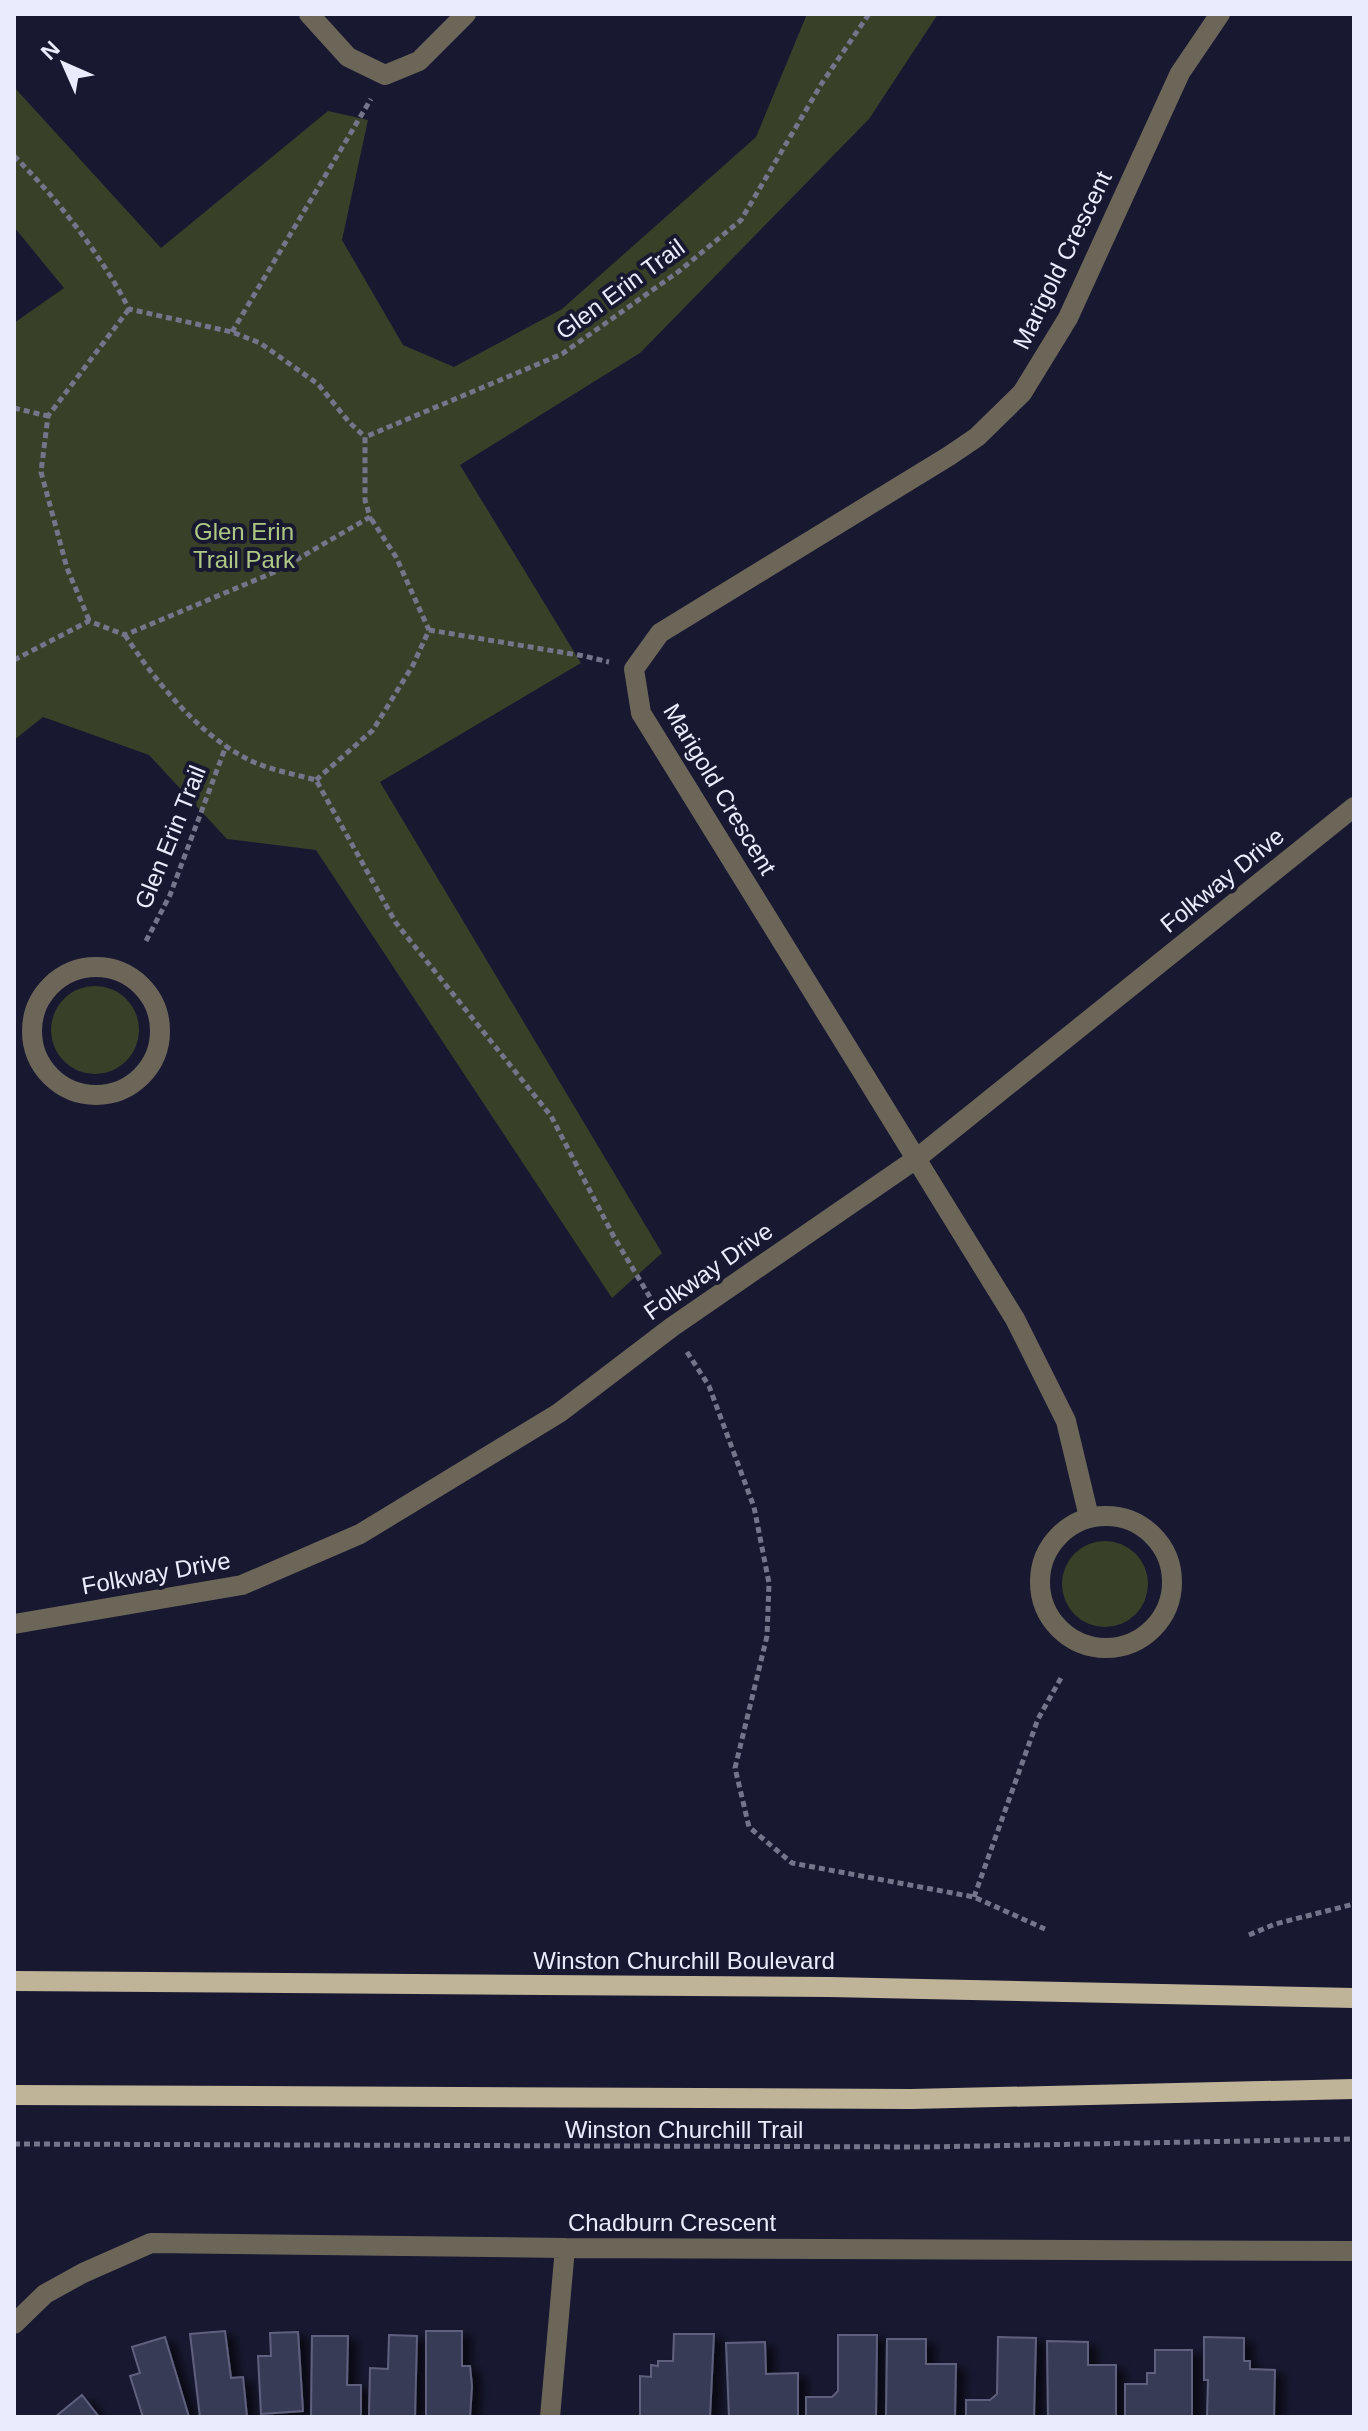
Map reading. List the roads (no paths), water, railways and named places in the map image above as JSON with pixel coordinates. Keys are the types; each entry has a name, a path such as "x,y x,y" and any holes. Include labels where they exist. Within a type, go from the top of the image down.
{"main road":[{"name":"Winston Churchill Boulevard","path":"14,1981 829,1987 1354,1998"},
{"path":"14,2095 911,2099 1354,2089"}],"street":[{"path":"309,14 348,57 385,75 419,61 466,14"},
{"name":"Marigold Crescent","path":"1089,1517 1066,1421 1015,1319 641,713 634,669 660,633 949,456 977,437 1022,393 1068,318 1180,73 1220,14"},
{"name":"Folkway Drive","path":"14,1624 242,1585 360,1534 559,1413 672,1327 916,1159 1354,807"},
{"path":"98,967 118,970 136,980 149,995 159,1015 160,1038 154,1059 141,1077 123,1090 101,1096 79,1094 59,1085 24,1052 35,1009 45,991 60,977 78,969 98,967"},
{"path":"1110,1515 1131,1520 1150,1531 1164,1548 1171,1568 1172,1589 1166,1610 1154,1628 1137,1641 1116,1648 1095,1648 1075,1642 1056,1627 1044,1608 1039,1586 1041,1563 1052,1543 1068,1527 1089,1517 1110,1515"},
{"name":"Chadburn Crescent","path":"14,2324 45,2294 83,2273 151,2243 1354,2251"},
{"path":"550,2417 565,2248"}],"park label":[{"name":"Glen Erin Trail Park","path":"244,545"}]}
